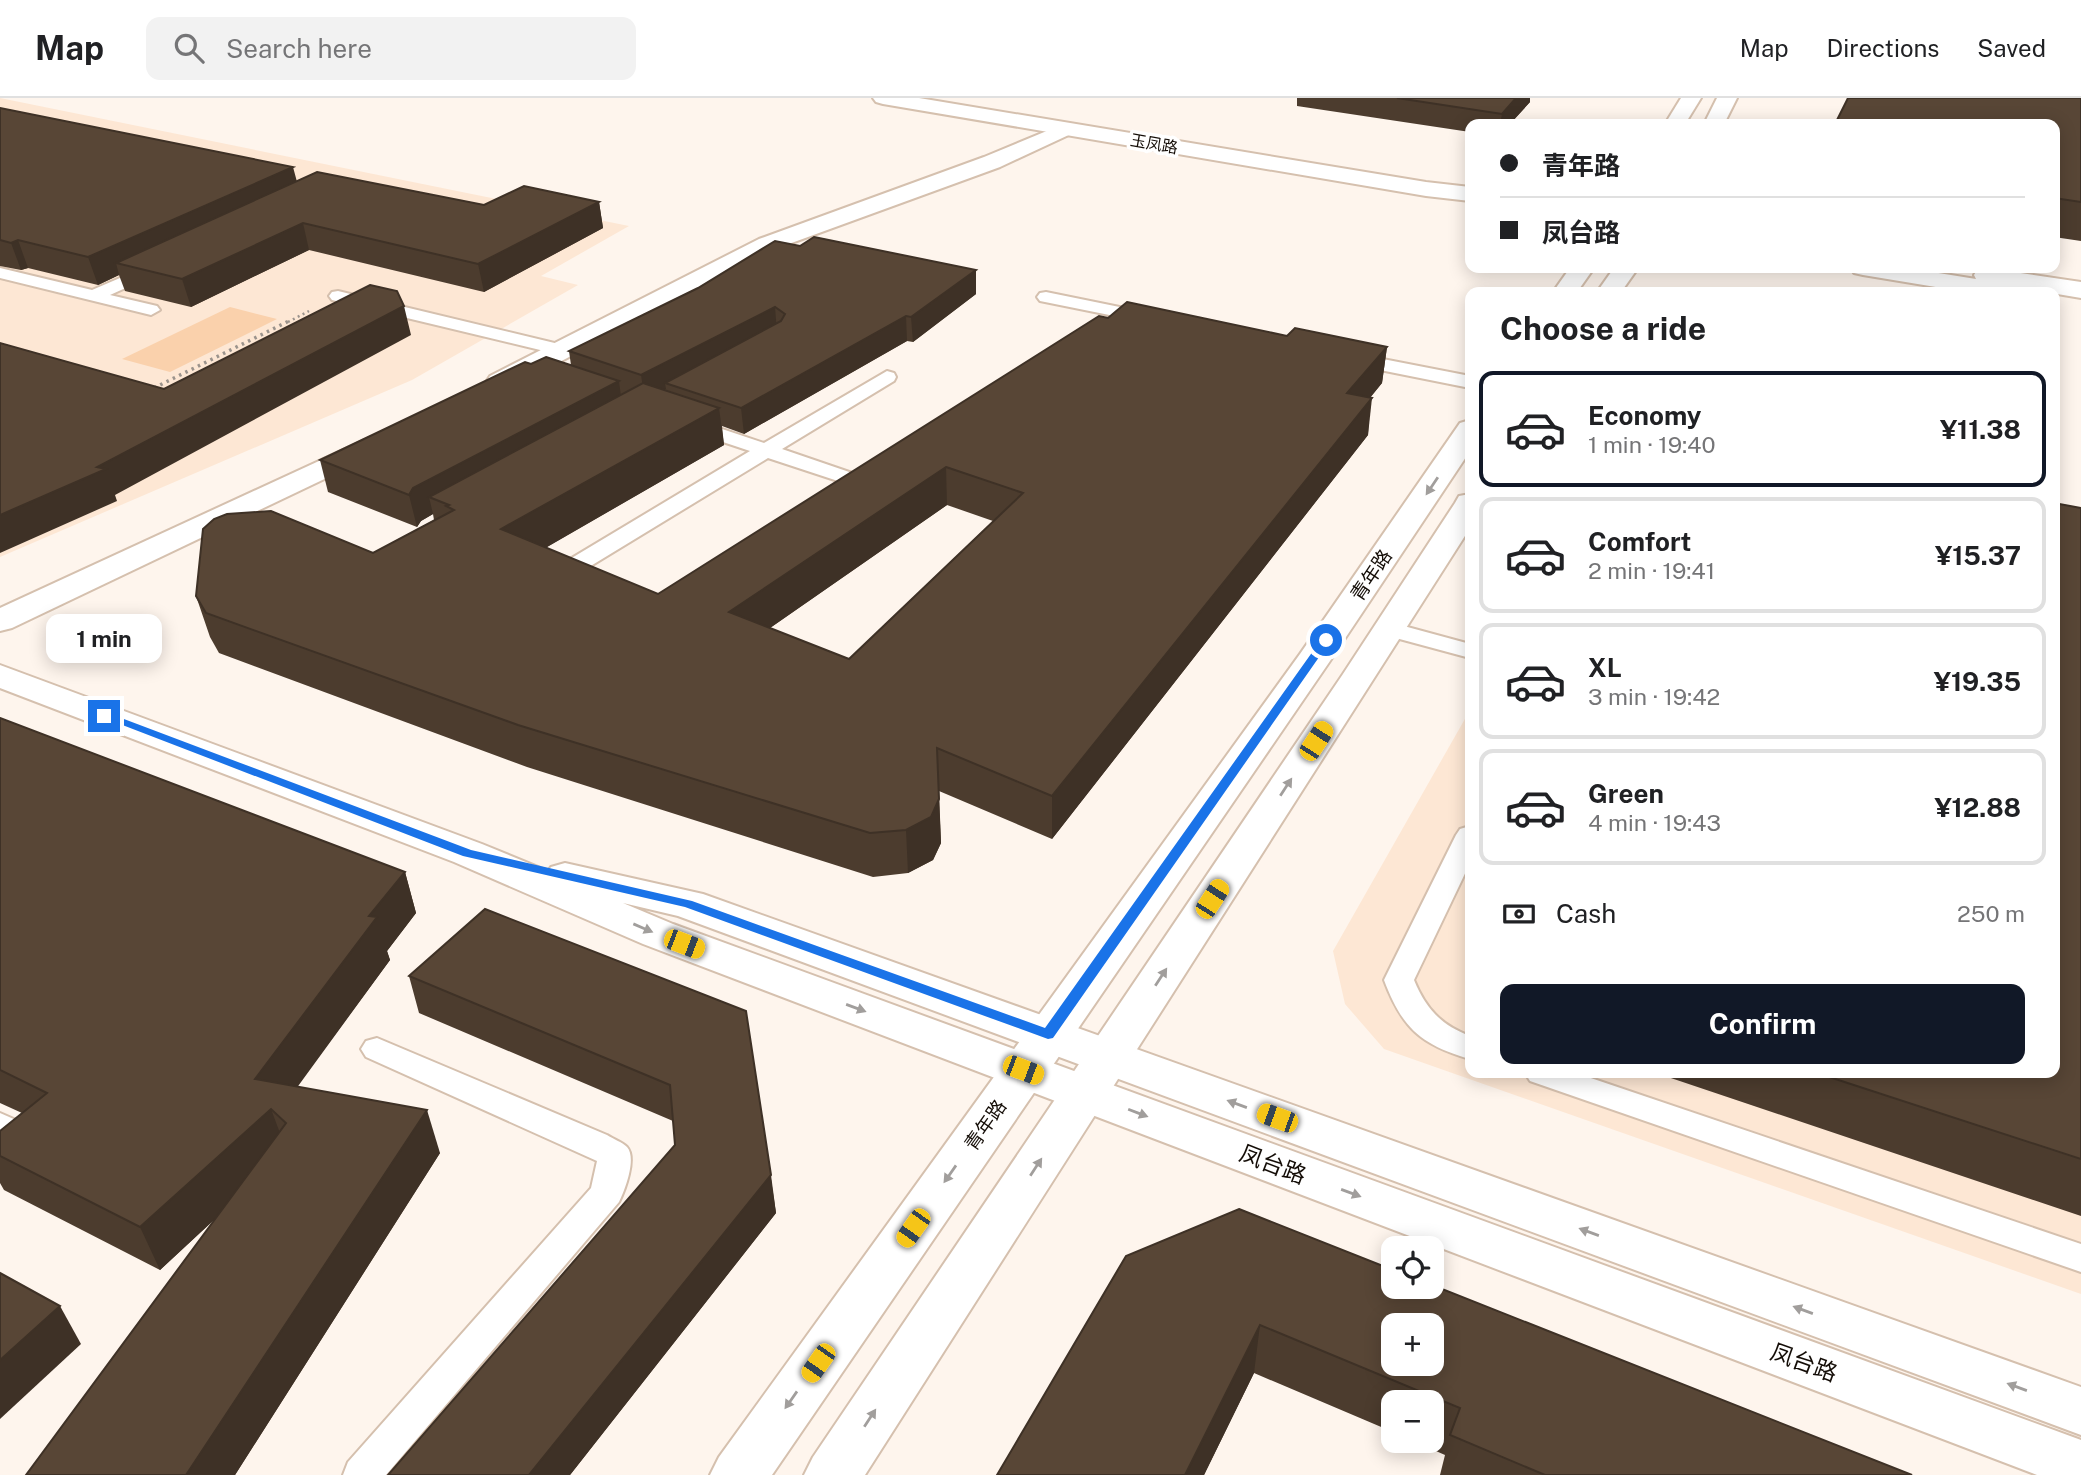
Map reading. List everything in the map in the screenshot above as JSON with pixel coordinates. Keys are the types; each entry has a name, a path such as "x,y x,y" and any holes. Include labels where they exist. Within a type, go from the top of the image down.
{"street":[{"name":"玉凤路","path":"883,98 1465,193"},
{"path":"1678,119 1691,98"},
{"path":"1716,119 1727,98"},
{"path":"478,393 537,373 561,350 767,244 992,162 1066,129"},
{"name":"玉凤路","path":"1426,189 1465,199"},
{"path":"1894,273 1980,287"},
{"path":"1974,273 2081,290"},
{"path":"2060,300 2081,304"},
{"path":"0,621 393,436"},
{"name":"青年路","path":"739,1475 1304,672 1465,436"},
{"path":"833,1475 1465,511"},
{"name":"凤台路","path":"0,677 468,853 658,934 1036,1052 1097,1075 2081,1466"},
{"name":"凤台路","path":"1097,1075 2081,1411"}],"lane":[{"path":"93,296 168,262"},
{"path":"0,273 151,310"},
{"path":"338,296 561,350"},
{"path":"1046,297 1169,322"},
{"path":"1333,355 1465,381"},
{"path":"558,576 887,377"},
{"path":"671,418 852,479"},
{"path":"1389,629 1465,649"},
{"path":"1465,845 1399,980 1410,1010 1440,1038 1465,1046"},
{"path":"362,1475 607,1193 615,1156 596,1144 377,1049"},
{"path":"1556,1078 2081,1258"}],"path":[{"path":"145,393 338,296"}],"shaded area":[{"path":"0,98 629,226 541,276 578,285 412,380 0,557"},
{"path":"230,307 277,319 170,372 122,359"},
{"path":"2081,529 2081,1294 1467,1078 2060,1078 2060,952"},
{"path":"1465,719 1465,1077 1384,1049 1345,1004 1333,951"}],"building":[{"path":"1397,98 1516,98 1502,114"},
{"path":"1848,98 2081,98 2081,202 2060,199 2060,119 1838,119"},
{"path":"0,108 293,167 88,257 18,240 11,243 0,240"},
{"path":"317,172 484,205 524,186 599,202 478,264 303,223 182,279 116,263"},
{"path":"814,237 976,270 911,317 906,316 741,408 665,383 781,321 785,314 775,307 641,375 569,351 698,288 775,241 800,246"},
{"path":"370,285 397,291 404,306 97,467 106,469 0,515 0,343 164,389"},
{"path":"1127,302 1287,336 1295,328 1387,347 1347,393 1372,398 1052,796 937,748 939,799 931,817 906,830 870,833 518,725 206,613 196,596 203,529 214,519 227,514 271,511 373,553 454,510 446,506 449,505 429,497 643,383 719,408 501,529 658,594 1099,316 1108,318","holes":["946,467 1023,493 849,659 729,612"]},
{"path":"546,357 619,381 413,488 409,495 320,460 525,362 531,364"},
{"path":"2060,504 2081,508 2081,1159 1832,1078 2060,1078"},
{"path":"0,718 405,872 369,916 377,917 255,1079 427,1110 186,1475 26,1475 286,1123 271,1109 140,1227 0,1156 0,1131 47,1093 0,1070"},
{"path":"485,909 746,1011 771,1175 529,1475 388,1475 675,1145 670,1085 409,976"},
{"path":"1239,1209 1381,1265 1381,1299 1444,1299 1444,1290 1912,1475 1545,1475 1450,1435 1460,1408 1444,1401 1444,1390 1417,1390 1383,1376 1444,1376 1444,1313 1381,1313 1381,1375 1260,1325 1185,1475 997,1475 1126,1256"},
{"path":"0,1273 60,1306 0,1360"}],"route":[{"path":"104,716 468,853 688,904 1048,1035 1326,640"}]}
